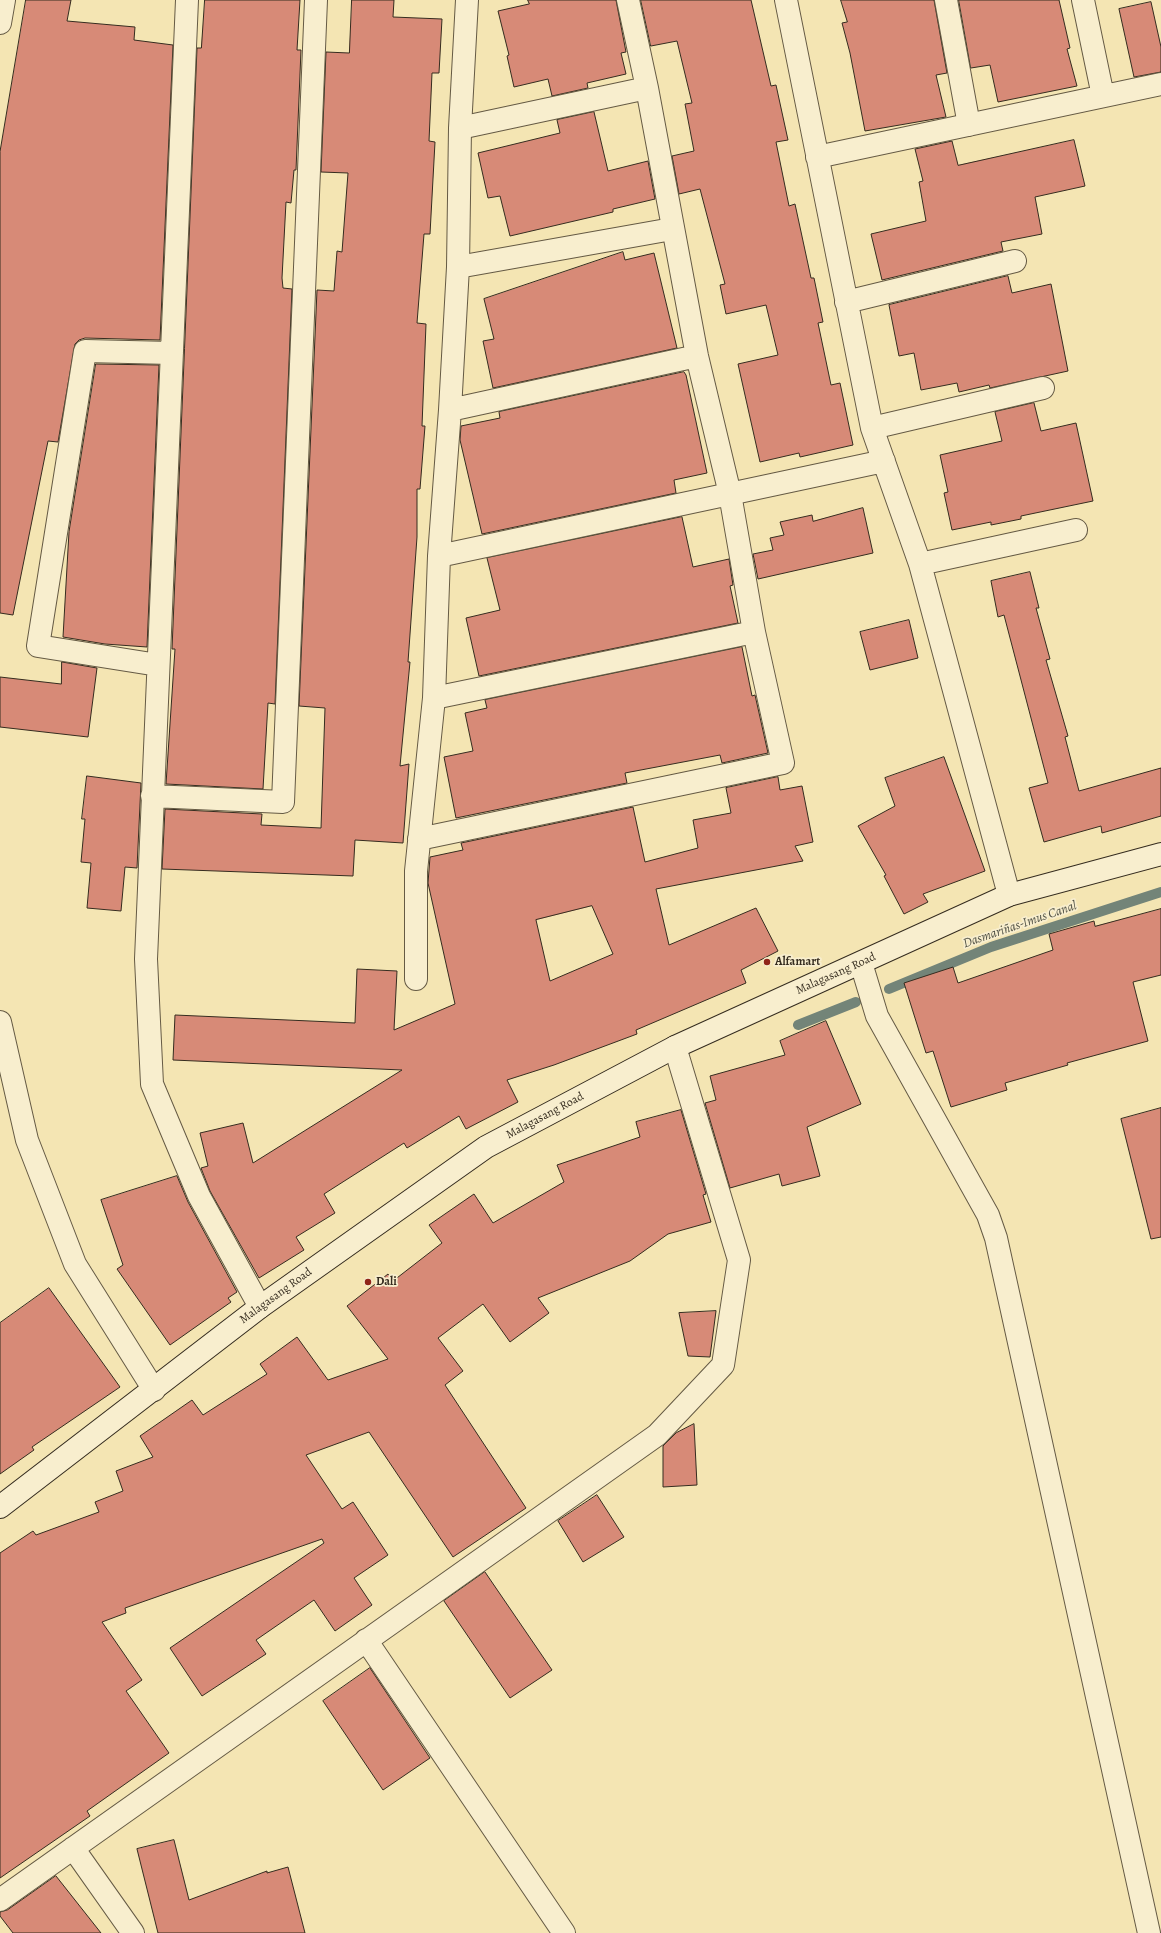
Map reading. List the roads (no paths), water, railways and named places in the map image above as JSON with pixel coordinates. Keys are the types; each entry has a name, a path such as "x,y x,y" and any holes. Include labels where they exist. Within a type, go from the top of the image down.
{"street":[{"path":"187,0 146,959 152,1084 199,1196 260,1307"},
{"path":"152,796 283,802 316,0"},
{"path":"416,979 416,871 434,698 439,556 450,410 458,267 460,128 466,0"},
{"path":"419,839 783,764 754,632 730,494 697,356 672,229 647,88 628,0"},
{"path":"786,0 872,428 920,564 1009,895"},
{"path":"946,0 969,125"},
{"path":"1083,0 1102,96"},
{"path":"817,157 1161,84"},
{"path":"460,128 647,88"},
{"path":"458,267 672,229"},
{"path":"846,302 1014,260"},
{"path":"158,665 38,646 85,351 172,353"},
{"path":"450,410 697,356"},
{"path":"872,428 1043,388"},
{"path":"439,556 884,461"},
{"path":"920,564 1076,530"},
{"path":"434,698 754,632"},
{"name":"Malagasang Road","path":"0,1508 260,1307 486,1147 676,1047 1009,895 1161,854"},
{"path":"861,962 877,1016 988,1215 996,1238 1149,1933"},
{"path":"0,1022 27,1140 75,1264 154,1390"},
{"path":"0,1900 657,1435 723,1365 739,1260 676,1047"},
{"path":"366,1640 564,1933"},
{"path":"73,1848 133,1933"}],"waterway":[{"name":"Dasmariñas-Imus Canal","path":"889,989 991,947 1161,892"},
{"name":"Dasmariñas-Imus Canal","path":"798,1025 856,1002"}],"place":[{"name":"Alfamart","path":"767,962"},
{"name":"Dali","path":"368,1282"}]}
